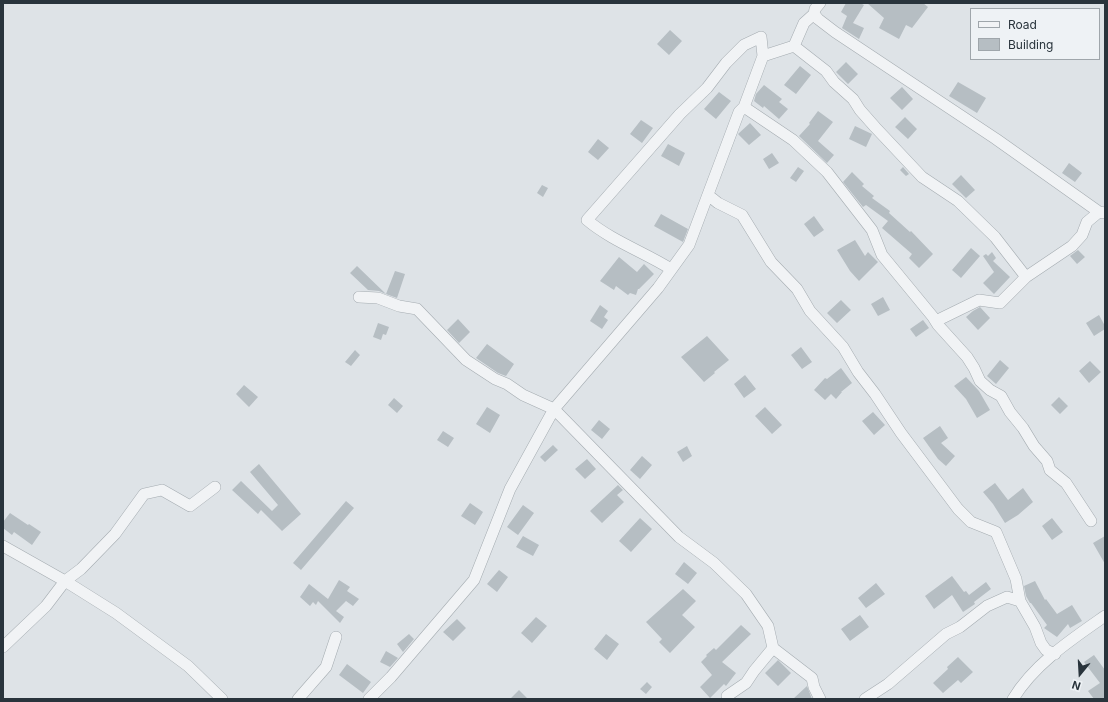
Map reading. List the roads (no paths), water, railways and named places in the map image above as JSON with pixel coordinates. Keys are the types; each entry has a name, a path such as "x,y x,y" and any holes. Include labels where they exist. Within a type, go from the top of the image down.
{"street":[{"path":"763,56 794,46 804,23 814,14 815,9 820,3"},
{"path":"814,14 835,32 996,139 1102,212 1087,222 1082,234 1072,246 1026,277 1000,303 979,300 936,321"},
{"path":"370,699 391,677 474,580 510,489 554,409 658,288 689,245 739,112 744,107 763,56 761,37 744,45 726,63 707,88 680,114 586,220 598,230 671,269"},
{"path":"794,46 826,71 834,82 853,99 860,110 922,176 958,201 995,237 1026,277"},
{"path":"744,107 793,140 827,172 872,230 882,255 933,316 938,325 967,357 980,381 990,390 1002,396 1010,412 1034,446 1047,461 1050,470 1066,483 1091,520"},
{"path":"708,194 718,203 742,215 771,262 797,289 810,311 843,347 858,372 875,394 901,433 958,509 972,522 996,532 1016,579 1019,596 1035,627 1041,643 1046,650 1055,654"},
{"path":"359,297 378,298 399,306 417,309 466,360 523,395 554,409 679,537 714,563 746,594 768,626 773,648 812,678 814,687 820,699"},
{"path":"3,647 46,606 65,581 81,569 115,534 144,494 162,490 190,506 215,487"},
{"path":"3,546 65,581 116,614 183,662 222,699"},
{"path":"865,699 888,684 946,634 960,627 987,606 1007,598 1019,596"},
{"path":"1013,699 1021,686 1055,654 1105,616"},
{"path":"298,699 326,667 336,637"},
{"path":"727,696 746,683 773,648"}]}
